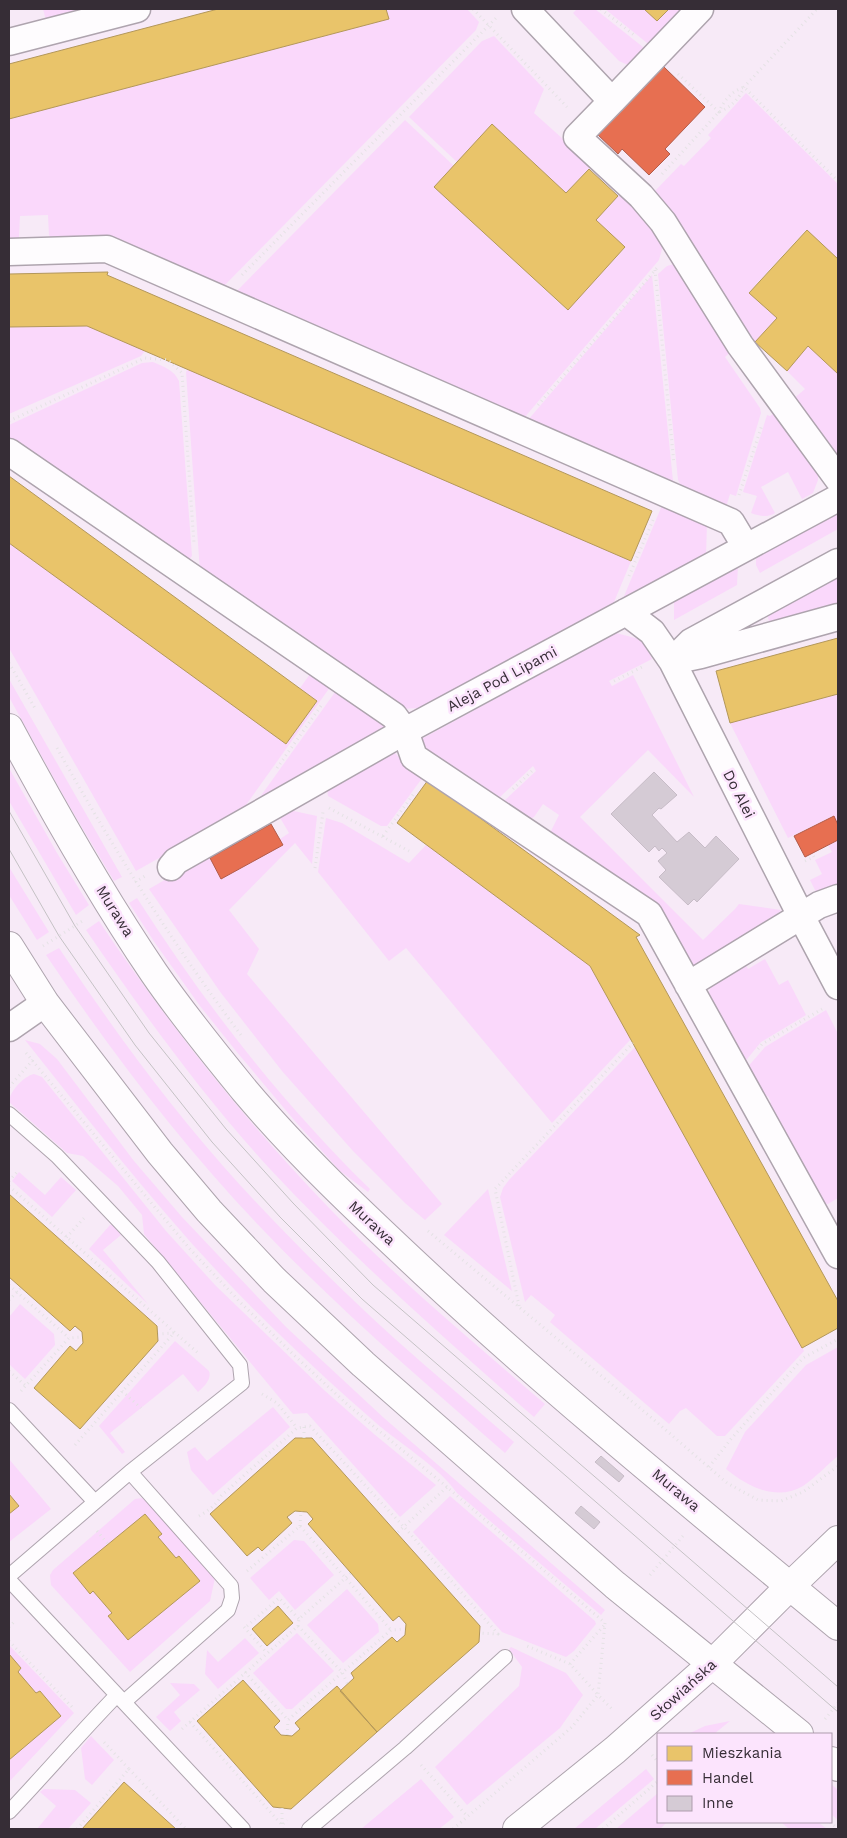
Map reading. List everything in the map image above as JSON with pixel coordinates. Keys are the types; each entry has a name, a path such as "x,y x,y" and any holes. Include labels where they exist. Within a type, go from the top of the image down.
{"street":[{"path":"9,42 137,9"},
{"path":"525,9 612,101"},
{"path":"700,9 577,137 641,196 663,222 740,345 838,479"},
{"path":"9,252 106,250 731,522 746,547"},
{"path":"9,452 394,716 405,731 414,757 649,914 838,1255"},
{"name":"Aleja Pod Lipami","path":"171,867 176,861 405,731 838,498"},
{"path":"672,661 692,642 838,562"},
{"name":"Do Alei","path":"620,616 652,632 672,661 838,986"},
{"path":"672,661 701,655 838,617"},
{"name":"Murawa","path":"9,728 109,904 156,976 246,1092 296,1147 340,1192 496,1339 838,1626"},
{"path":"688,985 819,905 838,898"},
{"path":"13,954 45,1003 160,1153 209,1212 274,1280 363,1364 534,1515 647,1612 798,1733"},
{"path":"9,1028 45,1003"},
{"name":"Słowiańska","path":"517,1829 615,1750 712,1664 838,1540"}],"lane":[{"path":"9,1114 56,1156 158,1262 240,1366 242,1383 130,1472 9,1576"},
{"path":"9,1410 95,1502"},
{"path":"9,1812 88,1724 228,1610 232,1598 231,1586 130,1472"},
{"path":"9,1580 243,1829"},
{"path":"309,1829 405,1748 505,1657"}],"path":[{"path":"473,9 575,115 577,137"},
{"path":"641,196 719,112 729,108 741,95 744,87 817,9"},
{"path":"219,299 499,14"},
{"path":"729,96 735,90 744,87"},
{"path":"744,87 838,181"},
{"path":"518,428 654,270 671,495 616,606 620,616"},
{"path":"9,421 145,358 168,360 182,372 197,580"},
{"path":"731,522 762,424"},
{"path":"9,663 38,715"},
{"path":"273,774 340,679"},
{"path":"53,741 132,877 176,944 244,1038"},
{"path":"383,836 432,769"},
{"path":"315,868 324,806 409,851"},
{"path":"13,954 109,904 127,892 122,883 132,877"},
{"path":"738,1074 762,1044 807,1018"},
{"path":"519,1307 495,1189 633,1043"},
{"path":"9,1087 33,1060"},
{"path":"9,1181 18,1171"},
{"path":"9,1186 200,1355"},
{"path":"63,1241 100,1200"},
{"path":"424,1228 727,1484 758,1500 781,1501 803,1492 838,1467"},
{"path":"9,1285 69,1338"},
{"path":"9,1300 21,1288"},
{"path":"158,1334 174,1333"},
{"path":"59,1463 174,1333"},
{"path":"20,1392 69,1338 82,1337"},
{"path":"709,1468 731,1439 803,1358 838,1339"},
{"path":"9,1371 26,1386"},
{"path":"122,1391 141,1408"},
{"path":"277,1403 297,1428"},
{"path":"183,1530 208,1511 221,1496 297,1428 310,1426 404,1527 498,1634 480,1633"},
{"path":"304,1427 304,1438"},
{"path":"398,1532 447,1487 605,1623 598,1695 572,1727 453,1829"},
{"path":"301,1511 300,1526 391,1630"},
{"path":"231,1586 300,1526"},
{"path":"95,1528 108,1544"},
{"path":"164,1745 298,1626 299,1619 351,1573"},
{"path":"245,1628 279,1598 299,1619"},
{"path":"228,1610 266,1653"},
{"path":"298,1626 342,1672 348,1685"},
{"path":"287,1735 288,1720 391,1630 406,1629"},
{"path":"9,1641 88,1724"},
{"path":"570,1664 598,1695"},
{"path":"245,1672 288,1720"},
{"path":"190,1722 284,1829"},
{"path":"104,1742 186,1829"},
{"path":"405,1748 468,1817"},
{"path":"77,1829 128,1769"},
{"path":"603,1829 657,1782"},
{"path":"282,1808 282,1825"},
{"path":"277,1829 289,1819"}],"shaded area":[{"path":"43,9 103,9 47,24"},
{"path":"386,9 467,9 479,22 476,30 219,291 52,239 49,235 48,215 20,216 19,237 9,245 9,119 388,19"},
{"path":"577,9 595,9 648,51 630,66 619,61 573,13"},
{"path":"605,9 644,9 657,21 669,9 689,9 652,47"},
{"path":"494,36 544,89 534,113 592,165 566,193 492,124 457,162 409,117 482,41"},
{"path":"746,93 838,184 838,259 806,230 749,292 777,318 755,342 654,192 681,164 684,166 711,138 708,135"},
{"path":"405,120 454,166 434,187 567,310 625,248 596,220 620,194 655,227 664,242 659,260 524,418 231,297"},
{"path":"678,263 733,350 725,357 760,408 761,413 736,496 730,494 726,507 685,493 678,480 658,274 667,266"},
{"path":"652,275 673,481 667,485 528,420"},
{"path":"87,326 145,351 141,356 9,414 9,327"},
{"path":"808,346 838,374 838,464 792,400 805,389 787,371"},
{"path":"153,362 171,371 179,381 192,556 186,563 9,441 9,425 142,363"},
{"path":"188,369 631,561 612,607 419,708 399,709 322,656 325,652 319,648 316,652 200,572 186,372"},
{"path":"777,411 818,471 818,480 813,493 802,499 788,472 761,487 775,513 769,516 760,516 751,513 757,496 743,492 767,415 770,416"},
{"path":"663,503 707,522 706,557 622,601"},
{"path":"838,510 838,529 760,573 756,565 756,556"},
{"path":"9,543 286,744 317,701 300,688 313,670 333,683 241,812 136,871 9,648"},
{"path":"738,566 737,585 674,620 674,601"},
{"path":"838,577 838,607 771,626 767,615"},
{"path":"616,633 643,640 652,659 609,681 612,686 633,675 694,797 648,750 580,817 703,940 739,904 781,910 771,924 696,966 690,964 550,833 559,815 543,804 534,817 528,820 504,805 504,801 536,771 533,766 500,797 492,799 414,743"},
{"path":"9,679 122,877 114,881 68,804 9,697"},
{"path":"338,688 390,729 255,804"},
{"path":"838,694 838,825 833,816 788,838 730,723"},
{"path":"395,753 405,764 423,777 387,826 381,826 328,796 327,789"},
{"path":"9,768 89,905 76,915 9,801"},
{"path":"289,810 317,816 312,864 295,843 229,910 259,949 247,974 442,1204 425,1220 405,1203 353,1151 282,1071 221,993 149,889 208,855 221,878 283,845 280,839 289,833 279,816"},
{"path":"326,818 342,823 409,863 426,845 590,966 631,1039 552,1123 406,948 389,961 318,872"},
{"path":"838,840 838,888 818,896 810,880 822,874 815,860 832,852 828,845"},
{"path":"9,867 49,932 37,940 9,895"},
{"path":"137,898 189,976 245,1050 305,1122 370,1189 368,1192 340,1171 294,1120 200,1006 129,903"},
{"path":"99,921 180,1034 267,1141 355,1235 435,1309 545,1404 534,1417 432,1327 333,1234 245,1141 174,1053 86,930"},
{"path":"59,948 145,1070 215,1157 277,1224 354,1301 514,1442 505,1453 323,1290 236,1201 150,1099 46,955"},
{"path":"765,959 779,985 788,980 806,1015 761,1042 743,1064 708,996 711,986 744,962 748,969"},
{"path":"826,1010 838,1034 838,1198 828,1204 821,1203 764,1105 771,1102 768,1096 761,1100 745,1070 765,1047"},
{"path":"25,1040 40,1044 57,1059 134,1161 182,1217 286,1327 384,1418 605,1610 601,1615 457,1493 429,1464 350,1400 243,1298 177,1227"},
{"path":"635,1047 804,1351 725,1436 717,1436 686,1408 680,1411 669,1424 550,1322 555,1315 531,1295 525,1302 500,1197 503,1188 509,1180"},
{"path":"34,1074 42,1077 166,1231 216,1286 324,1390 436,1485 400,1517 307,1413 293,1414 144,1234 142,1215 118,1186 83,1156 67,1153 9,1102 18,1085"},
{"path":"19,1172 45,1195 61,1177 76,1190 52,1217 12,1181"},
{"path":"488,1189 512,1291 444,1235"},
{"path":"110,1225 113,1225 121,1235 103,1250 148,1304 89,1249"},
{"path":"20,1304 54,1334 55,1345 25,1379 9,1364 9,1317"},
{"path":"175,1341 209,1371 208,1380 198,1392 183,1374 110,1433 125,1452 122,1454 99,1426"},
{"path":"838,1347 838,1456 803,1486 793,1491 772,1492 762,1490 743,1481 726,1469 745,1432 806,1365"},
{"path":"273,1407 290,1427 213,1495 191,1470 187,1452 195,1447 207,1461"},
{"path":"9,1459 51,1509 9,1542"},
{"path":"450,1496 595,1621 596,1624 574,1651 566,1657 502,1632 413,1532"},
{"path":"142,1498 150,1505 215,1578 210,1601 130,1672 51,1585 50,1575 53,1570 135,1499","holes":["145,1514 162,1534 158,1537 176,1558 180,1556 200,1581 128,1640 109,1616 112,1613 93,1591 90,1593 73,1573"]},
{"path":"294,1540 304,1541 334,1575 295,1610 279,1591 269,1600 250,1578"},
{"path":"347,1589 378,1624 379,1632 343,1663 307,1625"},
{"path":"297,1633 334,1671 292,1709 286,1709 253,1673"},
{"path":"245,1638 259,1653 218,1689 205,1674 207,1650 218,1662"},
{"path":"9,1645 74,1713 9,1782 9,1760 61,1716 40,1691 36,1693 18,1672 21,1668 9,1654"},
{"path":"511,1647 566,1673 583,1695 560,1728 467,1805 435,1767 519,1686 522,1667 509,1649"},
{"path":"170,1683 194,1684 200,1690 174,1712 181,1721 170,1731 156,1717 180,1695"},
{"path":"730,1721 715,1733 690,1733 705,1726"},
{"path":"91,1736 114,1760 92,1785 85,1779 81,1748"},
{"path":"646,1769 654,1779 595,1829 574,1829"},
{"path":"421,1779 454,1817 439,1829 361,1829"},
{"path":"832,1785 838,1790 838,1820 832,1815"},
{"path":"44,1789 75,1790 91,1803 68,1829 37,1829 56,1806 40,1792"},
{"path":"657,1794 657,1823 666,1823 660,1829 616,1829"},
{"path":"782,1823 819,1823 827,1829 789,1829"}],"building: Mieszkania":[{"path":"218,9 386,9 389,19 9,119 9,64"},
{"path":"644,9 669,9 657,21"},
{"path":"492,124 566,193 589,169 618,196 596,220 625,247 568,310 434,187"},
{"path":"807,230 838,259 838,374 808,346 787,371 755,342 777,318 749,293"},
{"path":"108,272 107,275 652,511 631,561 87,326 9,327 9,274"},
{"path":"9,476 317,701 286,744 9,543"},
{"path":"838,638 838,694 730,723 716,671"},
{"path":"428,780 640,935 636,937 838,1301 838,1328 802,1348 590,966 397,823"},
{"path":"9,1194 157,1326 158,1341 80,1429 34,1388 70,1346 76,1351 83,1343 82,1332 75,1326 70,1331 9,1277"},
{"path":"295,1438 312,1438 480,1626 479,1642 377,1732 340,1691 354,1678 351,1673 392,1637 397,1642 405,1635 406,1624 399,1616 393,1621 308,1524 313,1519 307,1512 295,1511 287,1517 292,1523 262,1551 258,1547 247,1556 210,1514"},
{"path":"9,1494 19,1506 9,1514"},
{"path":"145,1514 162,1534 158,1537 176,1558 179,1556 200,1581 128,1640 108,1616 112,1613 93,1591 90,1594 73,1573"},
{"path":"278,1606 293,1623 267,1646 252,1629"},
{"path":"9,1654 21,1668 18,1672 36,1693 40,1691 61,1716 9,1760"},
{"path":"243,1680 280,1721 274,1727 281,1735 292,1736 300,1729 295,1723 337,1686 377,1732 291,1809 273,1807 197,1721"},
{"path":"124,1782 176,1829 82,1829"}],"building: Handel":[{"path":"663,66 705,107 665,149 670,154 649,175 622,149 618,154 597,134"},
{"path":"834,816 838,825 838,840 805,857 794,836"},
{"path":"271,824 283,845 221,879 210,858"}],"building: Inne":[{"path":"654,772 677,795 652,815 677,842 689,832 705,848 716,836 739,859 697,902 694,899 688,905 659,877 666,870 658,861 667,853 662,848 659,851 655,846 649,852 611,814"},
{"path":"601,1456 624,1476 619,1482 595,1462"},
{"path":"581,1506 600,1522 594,1529 575,1513"}],"tram line":[{"path":"9,811 75,926 149,1033 226,1129 293,1203 373,1285 838,1687"},
{"path":"9,849 59,936 135,1045 212,1142 280,1217 362,1299 838,1712"}]}
